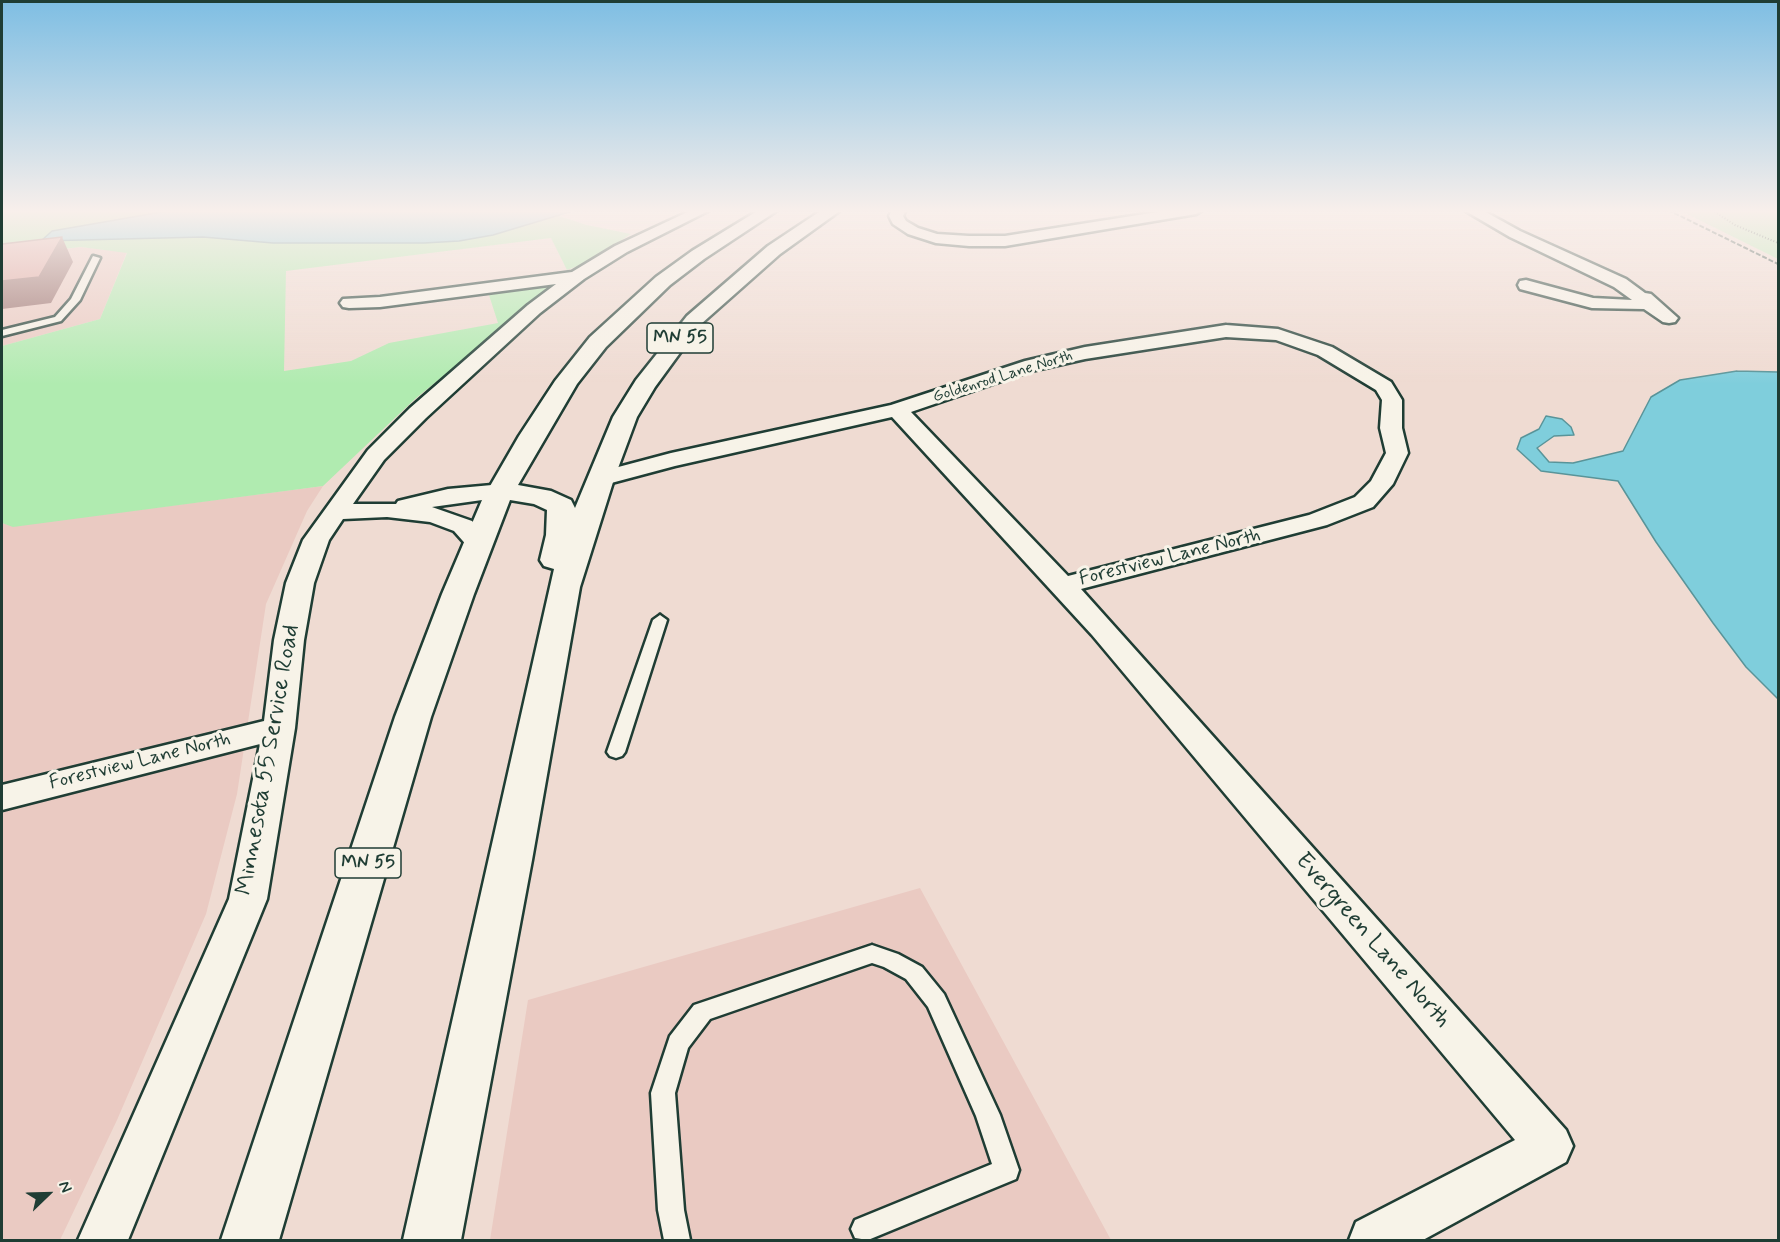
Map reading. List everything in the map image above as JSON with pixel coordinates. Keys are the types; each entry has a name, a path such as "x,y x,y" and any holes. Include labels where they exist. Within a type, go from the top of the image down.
{"highway":[{"name":"MN 55","path":"250,1240 413,717 496,500 503,492 532,436 598,342 630,310 681,268"},
{"name":"MN 55","path":"432,1240 564,587 580,531 626,417 639,393 694,320 753,268"},
{"path":"503,492 541,497 561,506 561,535 524,676 524,694 542,703"}],"street":[{"name":"Minnesota 55 Service Road","path":"102,1240 248,899 279,728 289,640 300,584 316,540 376,454 534,309 590,268"},
{"path":"1589,268 1645,298 1669,318"},
{"path":"1600,273 1526,285 1592,303 1638,305 1646,303 1645,298"},
{"path":"349,303 380,302 578,275"},
{"name":"Goldenrod Lane North","path":"600,479 671,460 897,411 1025,367 1085,352 1226,331 1278,335 1314,346 1384,386 1392,400"},
{"name":"Forestview Lane North","path":"897,411 947,461 1061,586 1318,520 1365,502 1381,484 1397,453 1391,428 1392,400"},
{"path":"387,510 448,496 503,492"},
{"path":"335,512 387,510 434,515 463,526 478,544"},
{"name":"Evergreen Lane North","path":"1061,586 1110,638 1551,1146 1374,1240"},
{"name":"Forestview Lane North","path":"2,797 279,728"}],"lane":[{"path":"2,333 58,319 75,300 91,268"},
{"path":"616,752 660,620"},
{"path":"677,1240 670,1199 663,1093 678,1043 702,1012 872,954 891,960 914,973 936,1001 988,1115 1007,1170 864,1229"}],"shaded area":[{"path":"2,268 121,268 100,319 2,346"},
{"path":"323,486 307,511 266,604 237,794 206,914 117,1120 60,1240 2,1240 2,523 13,526"},
{"path":"920,888 1111,1240 490,1240 528,1000"}],"green space":[{"path":"121,268 310,268 286,271 284,371 351,361 389,343 498,323 488,292 540,285 546,287 548,291 415,399 323,486 13,527 2,523 2,346 100,319"}],"water":[{"path":"1737,371 1778,372 1778,699 1746,667 1713,623 1656,542 1618,481 1541,471 1517,449 1521,438 1539,429 1546,416 1562,419 1571,427 1574,435 1554,436 1537,448 1549,462 1573,463 1623,451 1651,397 1680,380"}],"building":[{"path":"2,268 44,268 39,277 2,281"}]}
